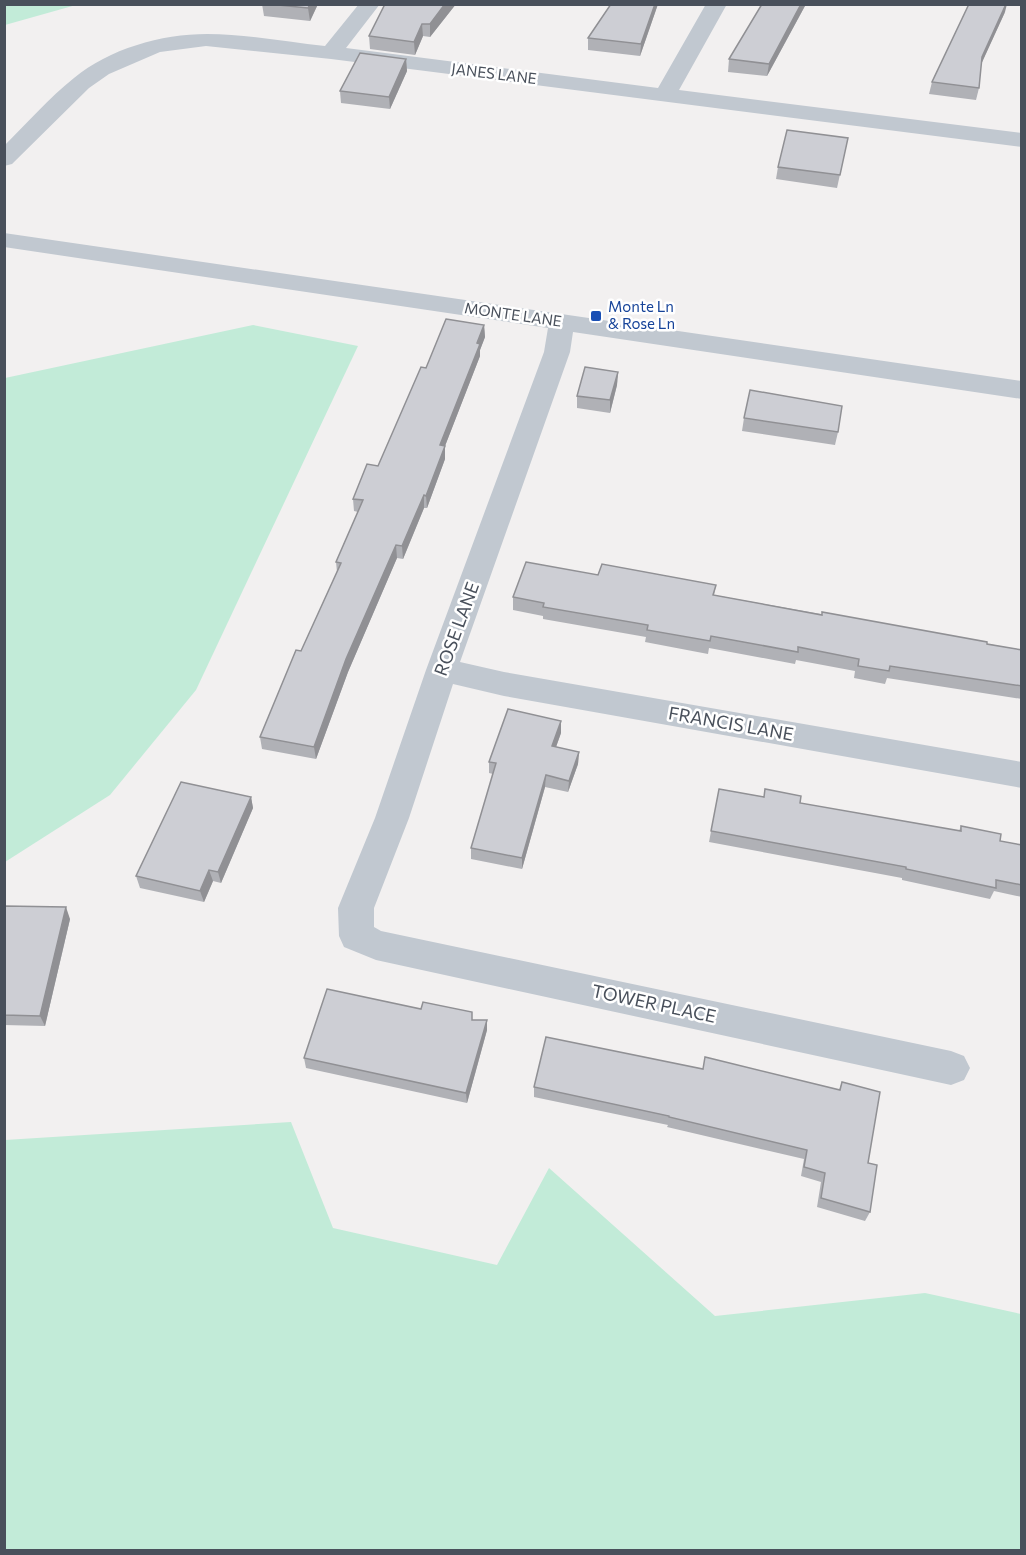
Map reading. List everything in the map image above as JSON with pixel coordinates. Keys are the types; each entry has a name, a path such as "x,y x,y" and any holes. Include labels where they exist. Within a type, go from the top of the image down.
{"street":[{"path":"331,53 370,4"},
{"path":"665,95 717,4"},
{"name":"JANES LANE","path":"4,159 81,83 101,69 130,55 157,46 206,40 331,53 1022,140"},
{"name":"MONTE LANE","path":"4,240 1022,390"},
{"name":"ROSE LANE","path":"357,936 356,908 392,818 442,670 556,352 562,322"},
{"name":"FRANCIS LANE","path":"442,670 504,684 1022,775"},
{"name":"TOWER PLACE","path":"357,936 376,945 951,1068"}],"green space":[{"path":"5,4 76,4 76,5 5,25"},
{"path":"253,325 358,346 196,690 110,795 5,862 5,378"},
{"path":"291,1122 333,1228 497,1265 549,1168 715,1316 925,1293 1021,1314 1021,1550 5,1550 5,1140"}],"building":[{"path":"268,4 310,4 308,8"},
{"path":"385,4 445,4 430,24 422,24 414,42 369,36"},
{"path":"611,4 655,4 641,44 588,38"},
{"path":"762,4 801,4 769,64 729,59"},
{"path":"969,4 1006,4 982,57 979,88 932,82"},
{"path":"360,53 406,59 389,97 340,91"},
{"path":"787,130 848,138 840,175 778,167"},
{"path":"446,319 484,325 477,343 480,344 440,445 445,446 426,496 424,495 402,546 396,545 346,659 314,747 260,737 296,650 301,651 341,563 336,562 363,500 353,499 367,464 378,466 421,367 426,368"},
{"path":"585,367 618,372 610,400 577,396"},
{"path":"750,390 842,406 838,432 744,418"},
{"path":"526,562 598,575 602,564 716,585 713,595 822,615 822,612 1022,650 1022,686 890,666 889,671 858,666 859,659 798,647 798,652 711,636 710,641 647,630 648,625 543,607 544,603 513,597"},
{"path":"508,709 561,721 552,746 579,752 569,781 546,775 522,858 471,848 496,763 489,762"},
{"path":"181,782 251,797 218,872 209,870 200,891 136,876"},
{"path":"719,789 764,797 765,789 801,796 800,803 961,831 961,826 1001,834 1000,841 1022,845 1022,885 996,880 996,888 906,869 906,867 711,831"},
{"path":"4,906 66,907 40,1016 4,1015"},
{"path":"327,989 421,1009 423,1002 472,1012 472,1020 487,1020 466,1093 304,1058"},
{"path":"546,1037 703,1069 705,1057 840,1090 842,1082 880,1092 868,1163 877,1165 870,1212 821,1198 825,1173 804,1167 807,1150 669,1116 534,1087"}],"place":[{"name":"Monte Ln & Rose Ln","path":"596,316"}]}
